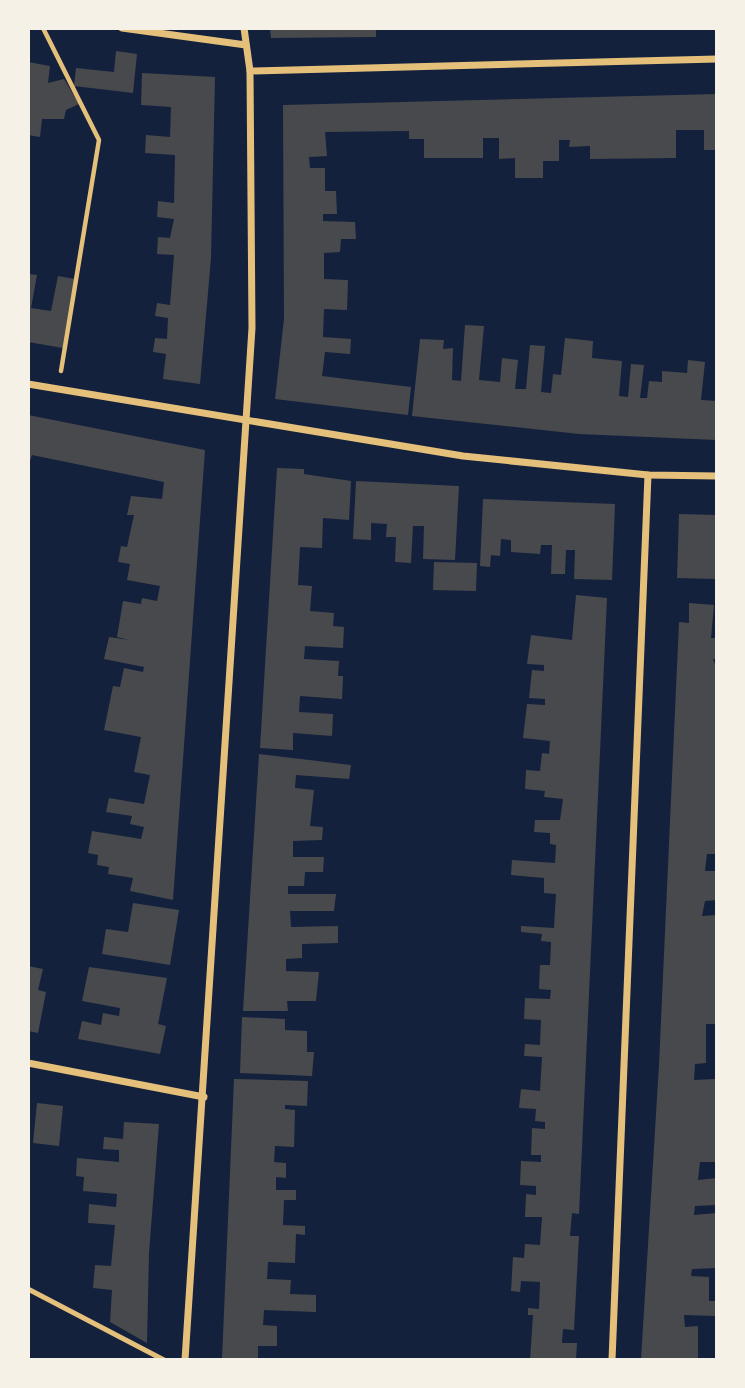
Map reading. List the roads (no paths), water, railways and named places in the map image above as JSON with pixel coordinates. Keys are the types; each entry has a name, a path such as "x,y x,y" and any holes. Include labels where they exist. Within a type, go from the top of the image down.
{"street":[{"path":"122,28 246,45"},
{"path":"185,1360 252,328 250,71 244,28"},
{"path":"250,71 717,59"},
{"path":"28,384 463,456 648,475 717,476"},
{"path":"612,1360 648,475"},
{"path":"28,1063 204,1097"}],"lane":[{"path":"28,1289 164,1360"}]}
